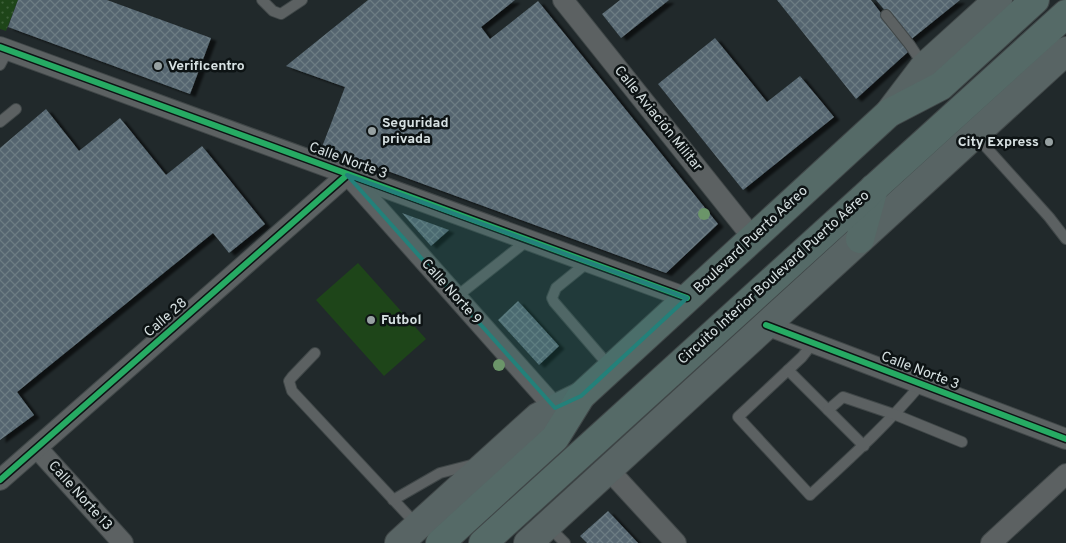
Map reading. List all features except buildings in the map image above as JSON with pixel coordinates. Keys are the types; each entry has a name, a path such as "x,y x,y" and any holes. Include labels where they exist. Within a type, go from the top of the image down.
{"highway":[{"path":"889,113 941,86 1035,0"},
{"name":"Circuito Interior Boulevard Puerto Aéreo","path":"483,543 1066,14"},
{"name":"Boulevard Puerto Aéreo","path":"581,396 889,113"},
{"path":"860,238 874,188"},
{"path":"440,543 556,438 581,396"}],"main road":[{"name":"Boulevard Puerto Aéreo","path":"889,113 924,67 993,2"},
{"path":"547,537 608,469 1066,50"},
{"name":"Boulevard Puerto Aéreo","path":"408,535 538,417 581,396"}],"street":[{"name":"Calle Aviación Militar","path":"563,0 753,238"},
{"name":"Calle Norte 3","path":"3,54 347,175 687,298"},
{"name":"Calle Norte 9","path":"347,175 555,408"},
{"name":"Calle 28","path":"0,480 347,175"},
{"name":"Calle Norte 3","path":"766,325 1066,439"},
{"name":"Calle Norte 13","path":"37,448 123,543"},
{"path":"608,469 676,543"},
{"path":"991,543 1066,474"}],"lane":[{"path":"262,0 273,11 282,14 302,0"},
{"path":"886,15 910,45 924,67"},
{"path":"0,122 16,109"},
{"path":"974,134 1013,176 1066,239"},
{"path":"456,297 528,240"},
{"path":"588,262 556,288 552,298 611,368"},
{"path":"813,343 802,357 738,417 810,495 896,415 921,384"},
{"path":"315,353 292,377 289,381 289,386 393,500 408,535"},
{"path":"788,370 864,446"},
{"path":"828,410 843,397 896,415 962,442"},
{"path":"393,500 440,473 490,460"}],"highlighted area":[{"path":"347,175 687,298 581,396 555,408"}],"green space":[{"path":"0,0 18,0 6,31 0,29"},
{"name":"Futbol","path":"358,263 426,339 384,376 316,300"}],"cycle path":[{"path":"0,47 687,298"},
{"path":"0,480 347,175"},
{"path":"766,325 1066,439"}],"place":[{"name":"Verificentro","path":"158,66"},
{"name":"Seguridad privada","path":"372,131"},
{"name":"City Express","path":"1049,142"},
{"name":"Futbol","path":"371,320"}]}
